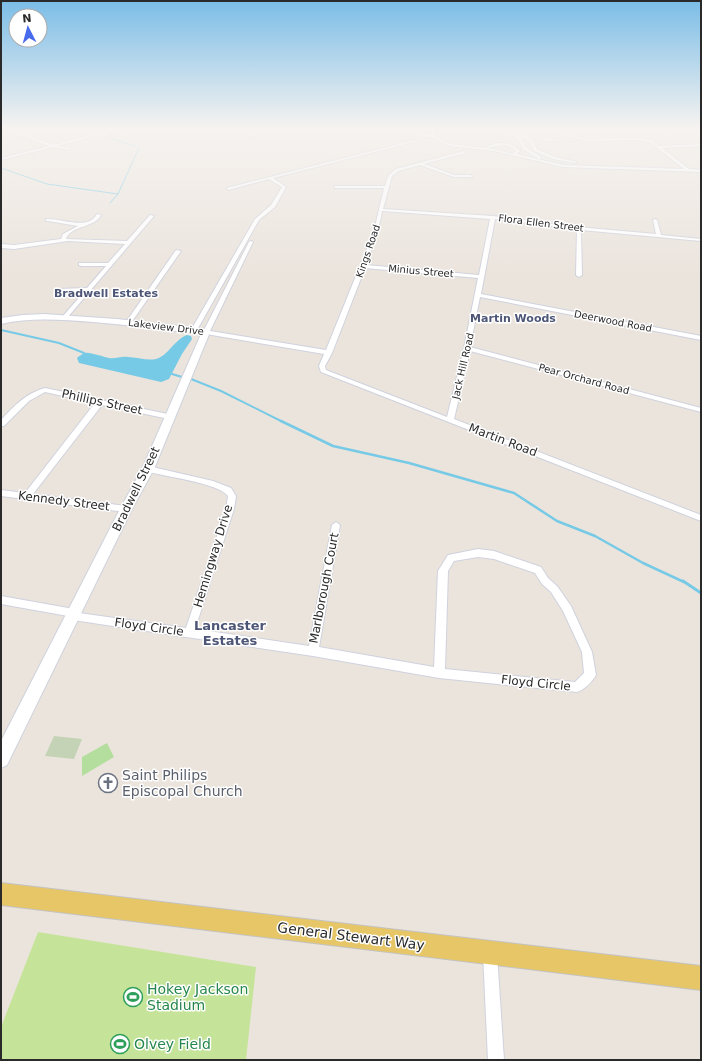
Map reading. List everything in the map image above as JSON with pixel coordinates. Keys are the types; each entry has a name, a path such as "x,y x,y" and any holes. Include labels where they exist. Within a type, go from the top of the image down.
{"main road":[{"name":"General Stewart Way","path":"1,894 701,978"}],"street":[{"path":"228,189 268,179"},
{"name":"Bradwell Street","path":"200,331 263,216 275,203 284,187 271,179"},
{"name":"Kings Road","path":"329,353 376,231 389,179"},
{"path":"335,187 386,187"},
{"name":"Flora Ellen Street","path":"381,210 493,218 580,229 701,240"},
{"path":"63,241 68,233 97,220 99,215"},
{"path":"65,317 152,216"},
{"name":"Bradwell Street","path":"1,759 126,509 148,469 169,417 200,331 257,219 263,216"},
{"name":"Jack Hill Road","path":"450,420 467,348 493,218"},
{"path":"48,220 85,225"},
{"path":"655,220 659,236"},
{"path":"580,229 580,274"},
{"path":"1,246 14,247 63,241 128,243"},
{"path":"129,322 178,251"},
{"path":"82,264 109,265"},
{"name":"Minius Street","path":"362,266 480,277"},
{"path":"59,290 89,290"},
{"name":"Deerwood Road","path":"478,295 701,338"},
{"name":"Lakeview Drive","path":"1,321 35,315 129,322 200,331 329,353"},
{"name":"Pear Orchard Road","path":"467,348 701,410"},
{"name":"Martin Road","path":"329,353 322,366 323,371 701,518"},
{"name":"Phillips Street","path":"1,424 24,400 35,392 45,390 169,417"},
{"path":"27,496 100,402"},
{"name":"Hemingway Drive","path":"148,469 210,483 228,490 232,496 230,509 189,632"},
{"name":"Kennedy Street","path":"1,493 126,509"},
{"name":"Marlborough Court","path":"313,651 336,525"},
{"name":"Floyd Circle","path":"1,600 73,614 313,651 439,673 577,687 590,675 587,652 567,609 554,589 545,581 538,570 494,554 478,553 451,558 443,571 439,673"},
{"path":"490,952 496,1060"}],"green space":[{"path":"54,736 82,739 74,759 45,756"},
{"path":"107,743 114,757 82,776 82,757"},
{"name":"Hokey Jackson Stadium","path":"38,932 256,967 246,1060 1,1060 1,1027"}],"water":[{"path":"187,335 191,336 192,339 169,379 161,382 79,363 77,358 87,353 109,358 126,357 149,360 156,359 164,355 178,340"}],"waterway":[{"path":"31,179 47,184 118,194"},
{"path":"118,194 125,179"},
{"path":"110,203 118,194"},
{"path":"1,330 59,343 84,353"},
{"path":"172,374 182,377"},
{"path":"191,379 221,391 281,421"},
{"path":"281,421 333,446 409,463 514,493 557,521 595,536 643,563 684,582"},
{"path":"683,581 701,593"}],"place":[{"name":"Saint Philips Episcopal Church","path":"108,783"},
{"name":"Hokey Jackson Stadium","path":"133,997"},
{"name":"Olvey Field","path":"120,1044"}],"district":[{"name":"Bradwell Estates","path":"106,293"},
{"name":"Martin Woods","path":"513,318"},
{"name":"Lancaster Estates","path":"230,632"}]}
